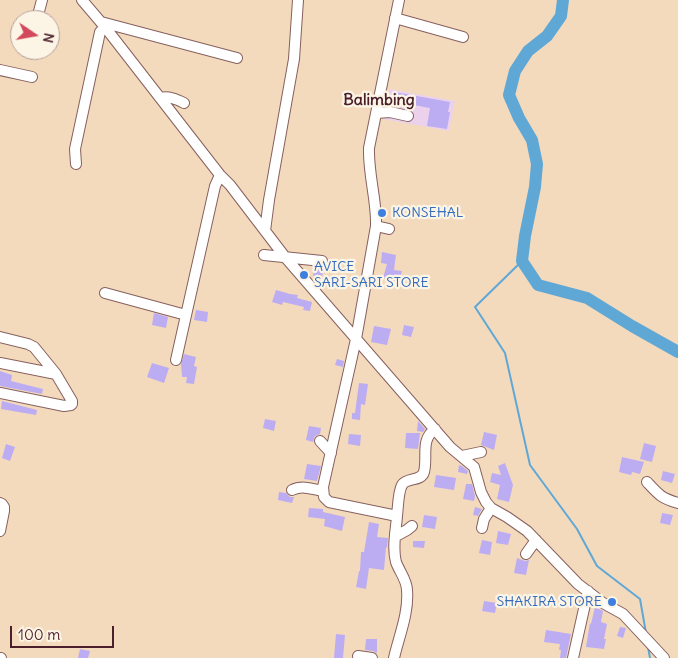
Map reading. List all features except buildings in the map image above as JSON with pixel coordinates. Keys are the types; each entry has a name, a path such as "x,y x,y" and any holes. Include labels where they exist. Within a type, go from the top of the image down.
{"street":[{"path":"82,0 285,257 450,447 474,467 486,502 491,508 508,516 527,530 578,584 603,603 623,614 664,658"},
{"path":"265,231 294,58 298,0"},
{"path":"397,516 329,502 324,497 323,487 356,339 376,226 368,164 369,148 399,0"},
{"path":"396,18 464,37"},
{"path":"103,25 237,58"},
{"path":"76,164 75,149 103,25"},
{"path":"0,70 32,77"},
{"path":"160,98 166,97 184,103"},
{"path":"376,113 390,112 408,116"},
{"path":"176,360 215,186 220,175"},
{"path":"376,226 389,229"},
{"path":"264,255 322,261"},
{"path":"105,293 186,315"},
{"path":"0,337 34,347 56,374 72,401 71,406 64,406 0,394"},
{"path":"0,363 56,374"},
{"path":"394,658 408,600 407,587 396,562 395,551 400,487 404,482 423,475 426,438 435,429"},
{"path":"320,441 331,454"},
{"path":"462,456 481,452"},
{"path":"647,482 664,499 678,503"},
{"path":"292,490 304,488 324,492"},
{"path":"0,503 4,507 0,531"},
{"path":"482,528 484,519 491,508"},
{"path":"396,536 412,526"},
{"path":"526,554 536,540"},
{"path":"573,658 588,591"},
{"path":"358,656 372,658"}],"shaded area":[{"path":"389,89 455,101 449,131 383,119"}],"waterway":[{"path":"563,0 561,16 547,36 528,51 515,71 509,95 519,118 532,140 537,164 535,187 522,261 538,285 587,298 678,352"},
{"path":"522,261 475,307 505,353 530,465 577,529 597,566 640,599 646,633"},
{"path":"648,647 650,658"}],"place":[{"name":"KONSEHAL","path":"382,213"},
{"name":"AVICE SARI-SARI STORE","path":"304,275"},
{"name":"SHAKIRA STORE","path":"612,602"}],"district":[{"name":"Balimbing","path":"379,100"}]}
